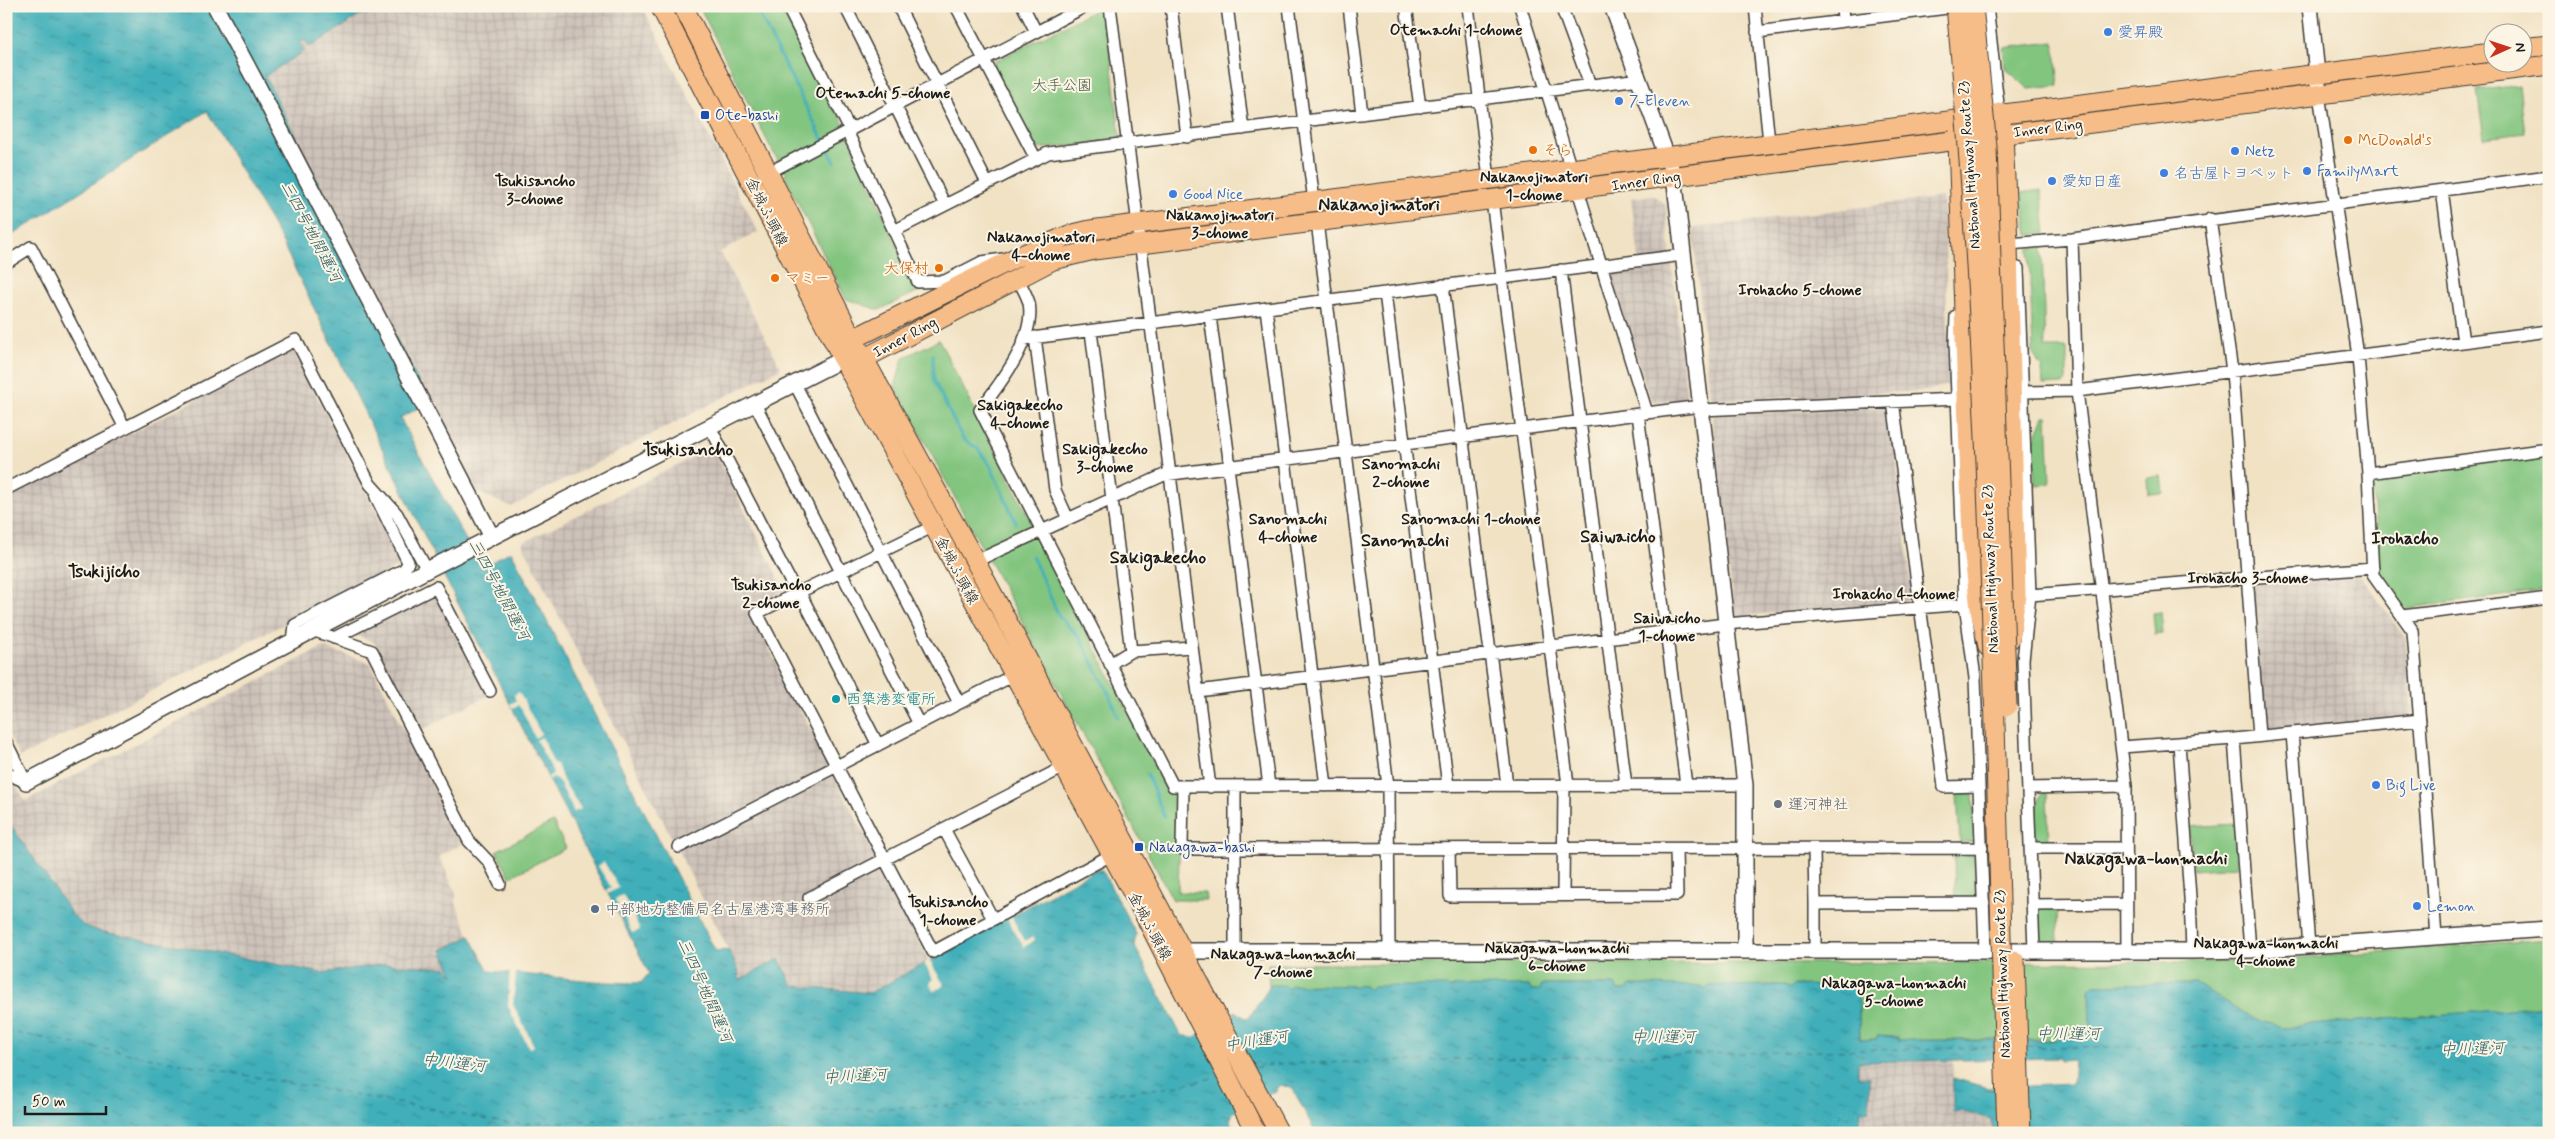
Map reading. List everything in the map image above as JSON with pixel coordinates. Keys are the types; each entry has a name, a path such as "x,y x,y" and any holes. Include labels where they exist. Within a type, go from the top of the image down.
{"main road":[{"name":"金城ふ頭線","path":"660,6 843,359 1164,953 1192,986 1279,1133"},
{"name":"金城ふ頭線","path":"683,6 853,339 976,561 1183,950 1192,986 1256,1133"},
{"name":"National Highway Route 23","path":"1973,6 1988,157 2007,1133"},
{"name":"National Highway Route 23","path":"1950,7 1971,167 1999,668 2020,1133"},
{"path":"2532,47 2549,45"},
{"name":"Inner Ring","path":"2482,53 1137,223 1069,235 1017,257 853,339 843,359 865,358 1053,260 1072,254 2549,65"},
{"path":"1999,113 2003,134 2008,244 2016,595 1999,668"},
{"path":"1960,120 1958,141 1972,539 1980,610 1999,668"}],"street":[{"path":"214,6 258,86 492,537"},
{"path":"787,6 845,132 918,282 945,281 982,262 1017,257"},
{"path":"845,6 945,205"},
{"path":"898,6 988,183"},
{"path":"956,6 1036,159"},
{"path":"1023,6 1036,32"},
{"path":"751,182 1086,6"},
{"path":"1110,6 1210,787"},
{"path":"1171,6 1187,137"},
{"path":"1228,6 1243,130"},
{"path":"1289,6 1314,201"},
{"path":"1349,6 1362,114"},
{"path":"1406,6 1420,107"},
{"path":"1468,6 1489,179"},
{"path":"1520,6 1571,168"},
{"path":"1561,6 1590,85"},
{"path":"1612,6 1674,176 1745,785 1745,951"},
{"path":"1755,6 1769,142"},
{"path":"1842,6 1843,21"},
{"path":"1987,6 1999,113"},
{"path":"2310,6 2316,73 2358,356 2368,472 2373,575 2413,631 2436,937"},
{"path":"1758,32 1950,7 1960,120"},
{"path":"894,231 1048,153 1640,79"},
{"path":"2034,950 2023,660 2030,594 2023,392 2017,262 2008,244 2072,239 2210,219 2549,176"},
{"path":"1578,190 1602,265 1643,413 1666,631 1686,785"},
{"path":"2442,190 2463,342"},
{"path":"1492,200 1550,646 1566,785 1563,895"},
{"path":"2210,219 2232,371 2258,736"},
{"path":"1317,222 1388,786 1389,952"},
{"path":"2072,239 2077,391 2126,786 2127,951"},
{"path":"6,263 31,247 125,428"},
{"path":"1962,252 1955,343 1965,604 1975,678 1985,950"},
{"path":"1029,338 1683,255"},
{"path":"1561,270 1626,785"},
{"path":"1018,278 1029,303 1029,338 1055,490 1068,519"},
{"path":"1443,286 1507,785"},
{"path":"1385,293 1448,786"},
{"path":"1266,308 1326,786"},
{"path":"1210,316 1268,786"},
{"path":"1090,331 1131,651"},
{"path":"2023,392 2077,391 2549,331"},
{"path":"1029,338 1002,381 980,410 1173,786 1745,785"},
{"path":"6,489 296,340 408,562 405,569 295,625 293,641"},
{"path":"6,774 26,782 427,570 843,359"},
{"path":"795,384 959,704"},
{"path":"976,561 1170,474 1643,413 1701,408 1957,399"},
{"path":"1893,401 1944,787 1979,786"},
{"path":"755,404 919,724"},
{"path":"710,427 878,745"},
{"path":"2368,472 2549,449"},
{"path":"370,484 397,514 427,570"},
{"path":"934,526 841,574 757,614 933,952 1111,855"},
{"path":"2030,594 2373,568"},
{"path":"334,638 436,586 490,691"},
{"path":"2402,616 2549,598"},
{"path":"1198,691 1725,624 1920,606 1965,604"},
{"path":"312,630 372,651 469,841 489,862 500,884"},
{"path":"1110,664 1131,651 1192,647"},
{"path":"679,847 1014,675"},
{"path":"2121,747 2234,739 2420,720"},
{"path":"2292,733 2309,946"},
{"path":"2234,739 2250,950"},
{"path":"6,742 26,782"},
{"path":"2179,743 2192,951"},
{"path":"809,898 1064,767"},
{"path":"1183,786 1182,849 1982,848"},
{"path":"2028,788 2126,786"},
{"path":"1235,787 1235,952"},
{"path":"944,829 993,919"},
{"path":"2030,848 2126,848"},
{"path":"1449,849 1450,896 1676,895 1676,849"},
{"path":"1814,849 1815,951"},
{"path":"1815,904 1984,903"},
{"path":"2032,905 2126,904"},
{"path":"1164,953 1183,950 1235,952 2250,950 2549,929"}],"shaded area":[{"path":"381,6 642,6 758,232 720,252 781,368 511,507 477,492 265,75 304,51 300,43 306,39 311,47 365,13 366,15"},
{"path":"1653,195 1665,204 1686,394 1682,399 1651,402 1608,269 1640,265 1631,198"},
{"path":"1943,197 1950,384 1926,391 1716,400 1710,395 1693,228"},
{"path":"293,350 403,564 20,757 6,730 6,497"},
{"path":"1886,407 1890,410 1913,598 1910,601 1739,616 1734,613 1712,419 1716,415"},
{"path":"707,450 715,452 784,589 749,609 929,961 870,993 740,980 738,970 728,949 522,543"},
{"path":"2361,576 2405,638 2412,713 2409,718 2266,729 2263,726 2253,587 2255,584"},
{"path":"434,592 487,696 420,731 374,642 355,635 353,632"},
{"path":"323,647 370,663 462,844 439,856 456,893 455,901 470,936 442,950 454,976 386,964 322,973 99,931 79,922 6,820 6,766 25,801"},
{"path":"1953,1060 1953,1112 1960,1111 1992,1120 1993,1133 1861,1133 1860,1111 1869,1110 1869,1078 1858,1077 1858,1062"}],"green space":[{"path":"699,6 784,6 840,116 914,285 925,288 879,310 846,299 785,177 786,172 773,152"},
{"name":"大手公園","path":"1101,7 1105,8 1120,137 1118,141 1037,149 993,67 994,62"},
{"path":"2054,42 2059,86 2029,89 2005,68 2003,48"},
{"path":"2519,85 2525,133 2484,138 2477,91"},
{"path":"2041,190 2046,233 2028,235 2021,193"},
{"path":"2042,247 2045,348 2067,348 2067,380 2064,384 2043,385 2042,368 2033,354 2029,249"},
{"path":"939,340 1168,791 1181,791 1178,892 1205,893 1206,900 1173,900 895,387 903,358"},
{"path":"2044,416 2047,416 2050,484 2035,485 2033,443"},
{"path":"2549,454 2549,590 2408,608 2401,605 2379,574 2372,478 2376,474"},
{"path":"2161,476 2163,493 2148,494 2147,478"},
{"path":"2161,612 2163,633 2155,634 2153,613"},
{"path":"2044,792 2047,793 2049,845 2032,845 2031,829 2041,795"},
{"path":"1973,793 1975,841 1960,843 1957,794"},
{"path":"553,822 566,848 510,877 496,851"},
{"path":"2235,824 2237,867 2193,870 2190,827"},
{"path":"1975,855 1976,898 1955,898 1954,856"},
{"path":"2032,905 2057,905 2058,950 2034,950"},
{"path":"2549,939 2549,1006 2284,1027 2258,1021 2195,984 2094,985 2089,990 2090,1032 2071,1040 1897,1040 1898,1037 1860,1040 1858,986 1790,989 1785,985 1711,986 1704,989 1702,986 1630,985 1627,990 1617,990 1616,985 1542,985 1540,990 1531,990 1529,986 1369,990 1364,986 1291,985 1288,989 1271,985 1269,988 1268,964 2243,962"}],"water":[{"path":"6,6 381,6 366,15 364,13 310,47 305,40 300,43 304,51 265,76 429,402 400,418 481,568 511,551 716,952 728,949 738,970 740,980 779,959 793,986 870,993 1097,869 1102,870 1136,934 1134,945 1181,1035 1193,1038 1235,1016 1234,1011 1248,1019 1271,985 1284,985 1288,989 1291,985 1365,986 1369,990 1372,986 1446,986 1451,989 1455,986 1529,986 1531,990 1539,990 1542,985 1616,985 1617,990 1627,990 1630,985 1702,986 1704,989 1710,986 1785,985 1790,989 1793,985 1858,986 1860,1040 1877,1039 1877,1036 1898,1037 1898,1040 2037,1041 2071,1037 2071,1040 2074,1038 2074,1032 2090,1032 2089,990 2093,985 2195,984 2258,1021 2284,1027 2549,1006 2549,1133 1993,1133 1992,1119 1960,1111 1953,1112 1953,1078 1988,1088 2072,1084 2074,1060 2061,1061 2060,1058 1858,1062 1858,1077 1869,1077 1869,1110 1860,1111 1861,1133 1316,1133 1293,1089 1281,1085 1277,1087 1276,1092 1271,1092 1233,1112 1230,1121 1236,1133 6,1133 7,820 72,914 83,925 99,931 322,973 386,964 447,968 454,976 442,950 470,936 489,971 604,982 641,983 649,973 445,578 279,236 207,111 6,239"}],"pier":[{"path":"519,692 541,734 535,738 522,710 518,705 512,708 510,704 516,701 514,695"},
{"path":"542,737 554,765 557,764 563,781 581,809 574,812 560,783 554,777 549,780 548,777 553,774 551,767 536,740"},
{"path":"604,862 619,888 608,893 606,890 611,887 598,866"},
{"path":"623,895 640,930 632,933 621,910 617,911 615,909 619,907 615,899"},
{"path":"1011,916 1025,941 1033,936 1035,940 1024,947 1007,918"},
{"path":"929,960 944,985 934,991 930,984 933,979 924,963"},
{"path":"510,972 516,972 513,1005 534,1046 529,1048 508,1006"}],"waterway":[{"path":"755,6 823,140"},
{"path":"826,145 835,162"},
{"path":"933,355 934,381 963,439 977,448 990,465 1016,523"},
{"path":"1032,556 1059,616 1080,638 1110,696 1118,717"},
{"path":"1147,774 1164,816"}],"ferry route":[{"path":"6,1031 511,1124 1004,1103 1165,1088 1217,1077"},
{"path":"2027,1047 2549,1046"},
{"path":"1255,1068 1274,1064 1996,1047"}],"place":[{"name":"愛昇殿","path":"2108,32"},
{"name":"7-Eleven","path":"1619,101"},
{"name":"Ote-bashi","path":"705,115"},
{"name":"McDonald's","path":"2348,140"},
{"name":"そら","path":"1533,150"},
{"name":"Netz","path":"2235,151"},
{"name":"FamilyMart","path":"2307,171"},
{"name":"名古屋トヨペット","path":"2164,173"},
{"name":"愛知日産","path":"2052,181"},
{"name":"Good Nice","path":"1173,194"},
{"name":"大保村","path":"939,268"},
{"name":"マミー","path":"775,278"},
{"name":"西築港変電所","path":"836,699"},
{"name":"Big Live","path":"2376,785"},
{"name":"運河神社","path":"1778,804"},
{"name":"Nakagawa-bashi","path":"1139,847"},
{"name":"Lemon","path":"2417,906"},
{"name":"中部地方整備局名古屋港湾事務所","path":"595,909"}],"district":[{"name":"Otemachi 1-chome","path":"1456,29"},
{"name":"Otemachi 5-chome","path":"883,92"},
{"name":"Nakanojimatori 1-chome","path":"1534,185"},
{"name":"Tsukisancho 3-chome","path":"535,189"},
{"name":"Nakanojimatori","path":"1379,204"},
{"name":"Nakanojimatori 3-chome","path":"1220,223"},
{"name":"Nakanojimatori 4-chome","path":"1041,245"},
{"name":"Irohacho 5-chome","path":"1800,289"},
{"name":"Sakigakecho 4-chome","path":"1020,413"},
{"name":"Tsukisancho","path":"688,449"},
{"name":"Sakigakecho 3-chome","path":"1105,457"},
{"name":"Sanomachi 2-chome","path":"1401,472"},
{"name":"Sanomachi 1-chome","path":"1471,518"},
{"name":"Sanomachi 4-chome","path":"1288,527"},
{"name":"Saiwaicho","path":"1618,536"},
{"name":"Irohacho","path":"2405,538"},
{"name":"Sanomachi","path":"1405,540"},
{"name":"Sakigakecho","path":"1158,557"},
{"name":"Tsukijicho","path":"104,571"},
{"name":"Irohacho 3-chome","path":"2248,577"},
{"name":"Tsukisancho 2-chome","path":"771,593"},
{"name":"Irohacho 4-chome","path":"1894,593"},
{"name":"Saiwaicho 1-chome","path":"1667,626"},
{"name":"Nakagawa-honmachi","path":"2146,858"},
{"name":"Tsukisancho 1-chome","path":"948,910"},
{"name":"Nakagawa-honmachi 4-chome","path":"2266,951"},
{"name":"Nakagawa-honmachi 6-chome","path":"1557,956"},
{"name":"Nakagawa-honmachi 7-chome","path":"1283,962"},
{"name":"Nakagawa-honmachi 5-chome","path":"1894,991"}],"water label":[{"name":"三四号地間運河","path":"312,231"},
{"name":"三四号地間運河","path":"500,589"},
{"name":"三四号地間運河","path":"706,990"},
{"name":"中川運河","path":"2068,1033"},
{"name":"中川運河","path":"1663,1036"},
{"name":"中川運河","path":"1256,1040"},
{"name":"中川運河","path":"2472,1048"},
{"name":"中川運河","path":"454,1062"},
{"name":"中川運河","path":"855,1075"}]}
